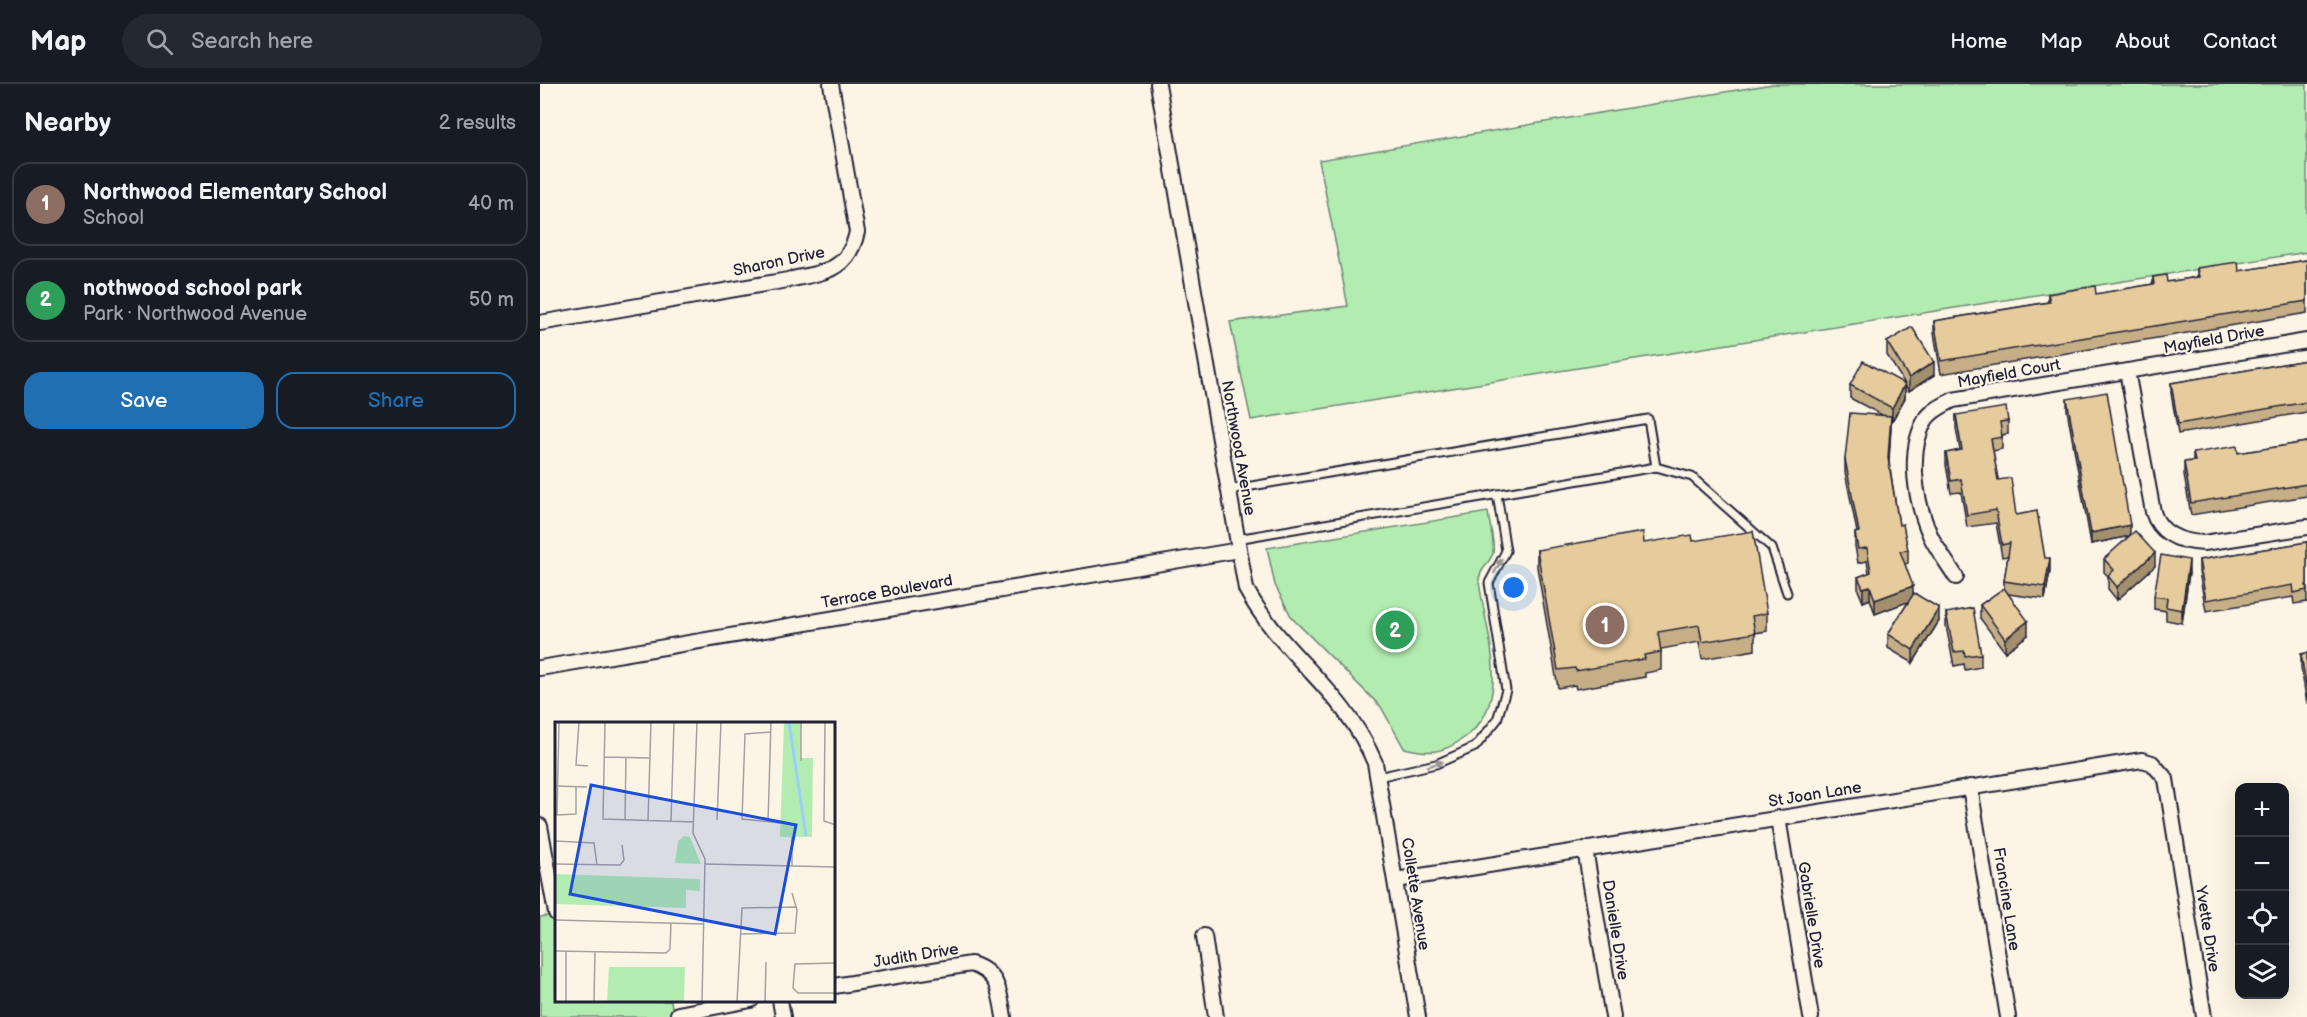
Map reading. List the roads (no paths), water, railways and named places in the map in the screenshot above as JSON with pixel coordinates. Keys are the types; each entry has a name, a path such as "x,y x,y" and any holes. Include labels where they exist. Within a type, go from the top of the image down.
{"street":[{"name":"Sharon Drive","path":"540,323 788,280 827,272 838,266 853,247 857,232 831,84"},
{"name":"Northwood Avenue","path":"1158,84 1246,589 1259,613 1347,711 1366,743 1378,777"},
{"name":"Mayfield Drive","path":"2127,371 2307,341"},
{"path":"2127,371 2153,512 2156,523 2166,532 2187,542 2204,543 2307,527"},
{"name":"Mayfield Court","path":"1956,578 1931,537 1916,476 1914,455 1927,418 1953,400 2127,371"},
{"name":"Terrace Boulevard","path":"540,668 1238,544"},
{"name":"St Joan Lane","path":"1396,880 2142,760 2152,763 2166,779 2177,846"},
{"name":"Collette Avenue","path":"1378,777 1418,1017"},
{"name":"Francine Lane","path":"1971,787 2008,1017"},
{"name":"Gabrielle Drive","path":"1778,818 1811,1017"},
{"path":"540,826 555,908"},
{"name":"Yvette Drive","path":"2177,846 2204,1017"},
{"name":"Danielle Drive","path":"1585,849 1613,1017"},
{"path":"1204,936 1216,1017"},
{"name":"Judith Drive","path":"836,986 971,964 982,968 997,983 1004,1017"},
{"path":"678,1014 741,1002"},
{"path":"780,1002 783,1017"}],"lane":[{"path":"1228,489 1647,419 1656,467"},
{"path":"1238,544 1497,494 1656,467 1692,477 1772,549 1787,592"},
{"path":"1378,777 1436,764 1475,747 1497,720 1506,690 1489,583 1506,551 1497,494"}],"place":[{"name":"Northwood Elementary School","path":"1605,625"},
{"name":"nothwood school park","path":"1395,630"}]}
